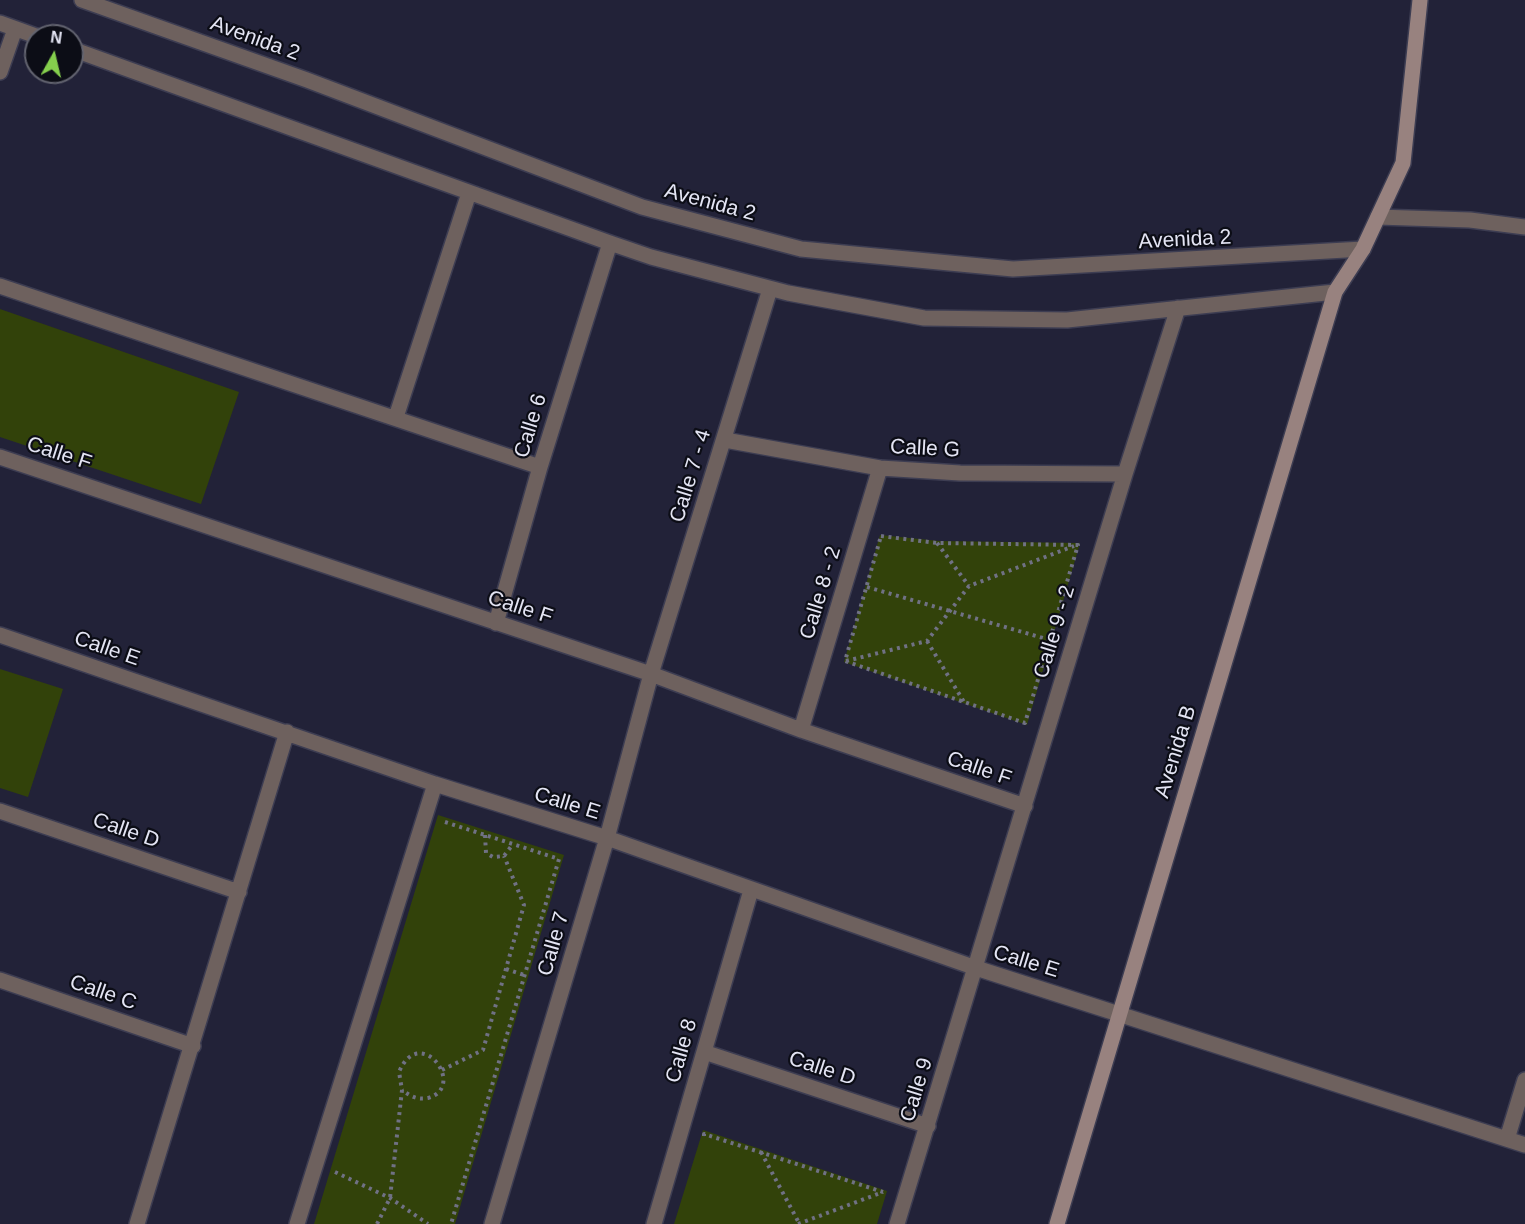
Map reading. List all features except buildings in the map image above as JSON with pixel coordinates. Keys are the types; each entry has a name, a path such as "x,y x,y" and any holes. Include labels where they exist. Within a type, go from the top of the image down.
{"main road":[{"name":"Avenida B","path":"1057,1224 1335,292 1362,249 1403,162 1420,0"}],"street":[{"name":"Avenida 2","path":"82,0 307,80 642,207 801,249 1013,270 1362,249"},
{"path":"0,23 24,32"},
{"path":"0,72 15,29"},
{"path":"84,53 610,243 770,289 924,318 1067,320 1335,292"},
{"path":"396,417 469,193"},
{"path":"1377,217 1470,220 1525,228"},
{"name":"Calle 6","path":"496,622 540,467 610,243"},
{"path":"0,286 540,467"},
{"name":"Calle 7 - 4","path":"651,674 770,289"},
{"name":"Calle 9 - 2","path":"976,968 1125,474 1178,308"},
{"name":"Calle G","path":"725,440 880,468 960,473 1125,474"},
{"name":"Calle F","path":"0,457 651,674 801,730 1025,806"},
{"name":"Calle 8 - 2","path":"801,730 880,468"},
{"name":"Calle E","path":"0,635 435,784 607,838 751,891 976,968 1525,1145"},
{"name":"Calle 7","path":"492,1224 607,838 651,674"},
{"path":"137,1224 193,1046 286,732"},
{"path":"297,1224 435,784"},
{"name":"Calle D","path":"0,811 239,892"},
{"name":"Calle 8","path":"654,1224 751,891"},
{"name":"Calle 9","path":"897,1224 976,968"},
{"name":"Calle C","path":"0,980 193,1046"},
{"name":"Calle D","path":"704,1052 928,1126"},
{"path":"1507,1139 1525,1080"}],"path":[{"path":"845,661 881,536 937,543 1078,545"},
{"path":"937,543 969,586"},
{"path":"845,661 927,641 969,586 1078,545"},
{"path":"845,661 1025,723 1078,545"},
{"path":"867,586 1050,640"},
{"path":"927,641 965,702"},
{"path":"439,820 559,859 450,1224"},
{"path":"485,835 486,853 493,857 504,856 513,844"},
{"path":"442,1070 483,1050 525,905 504,856"},
{"path":"506,969 524,975"},
{"path":"377,1224 390,1198 402,1090 399,1072 409,1057 417,1054 428,1055 438,1061 443,1080 439,1090 431,1097 421,1099 402,1090"},
{"path":"704,1134 884,1192"},
{"path":"761,1152 799,1223 884,1192"},
{"path":"331,1182 338,1160"},
{"path":"334,1172 390,1198 428,1224"},
{"path":"880,1202 884,1192"}],"green space":[{"path":"0,309 239,392 201,504 0,437"},
{"path":"880,535 939,541 1080,543 1027,725 844,662"},
{"path":"0,669 63,689 28,797 0,788"},
{"path":"438,815 564,855 455,1224 314,1224"},
{"path":"703,1130 887,1191 877,1224 674,1224"}]}
